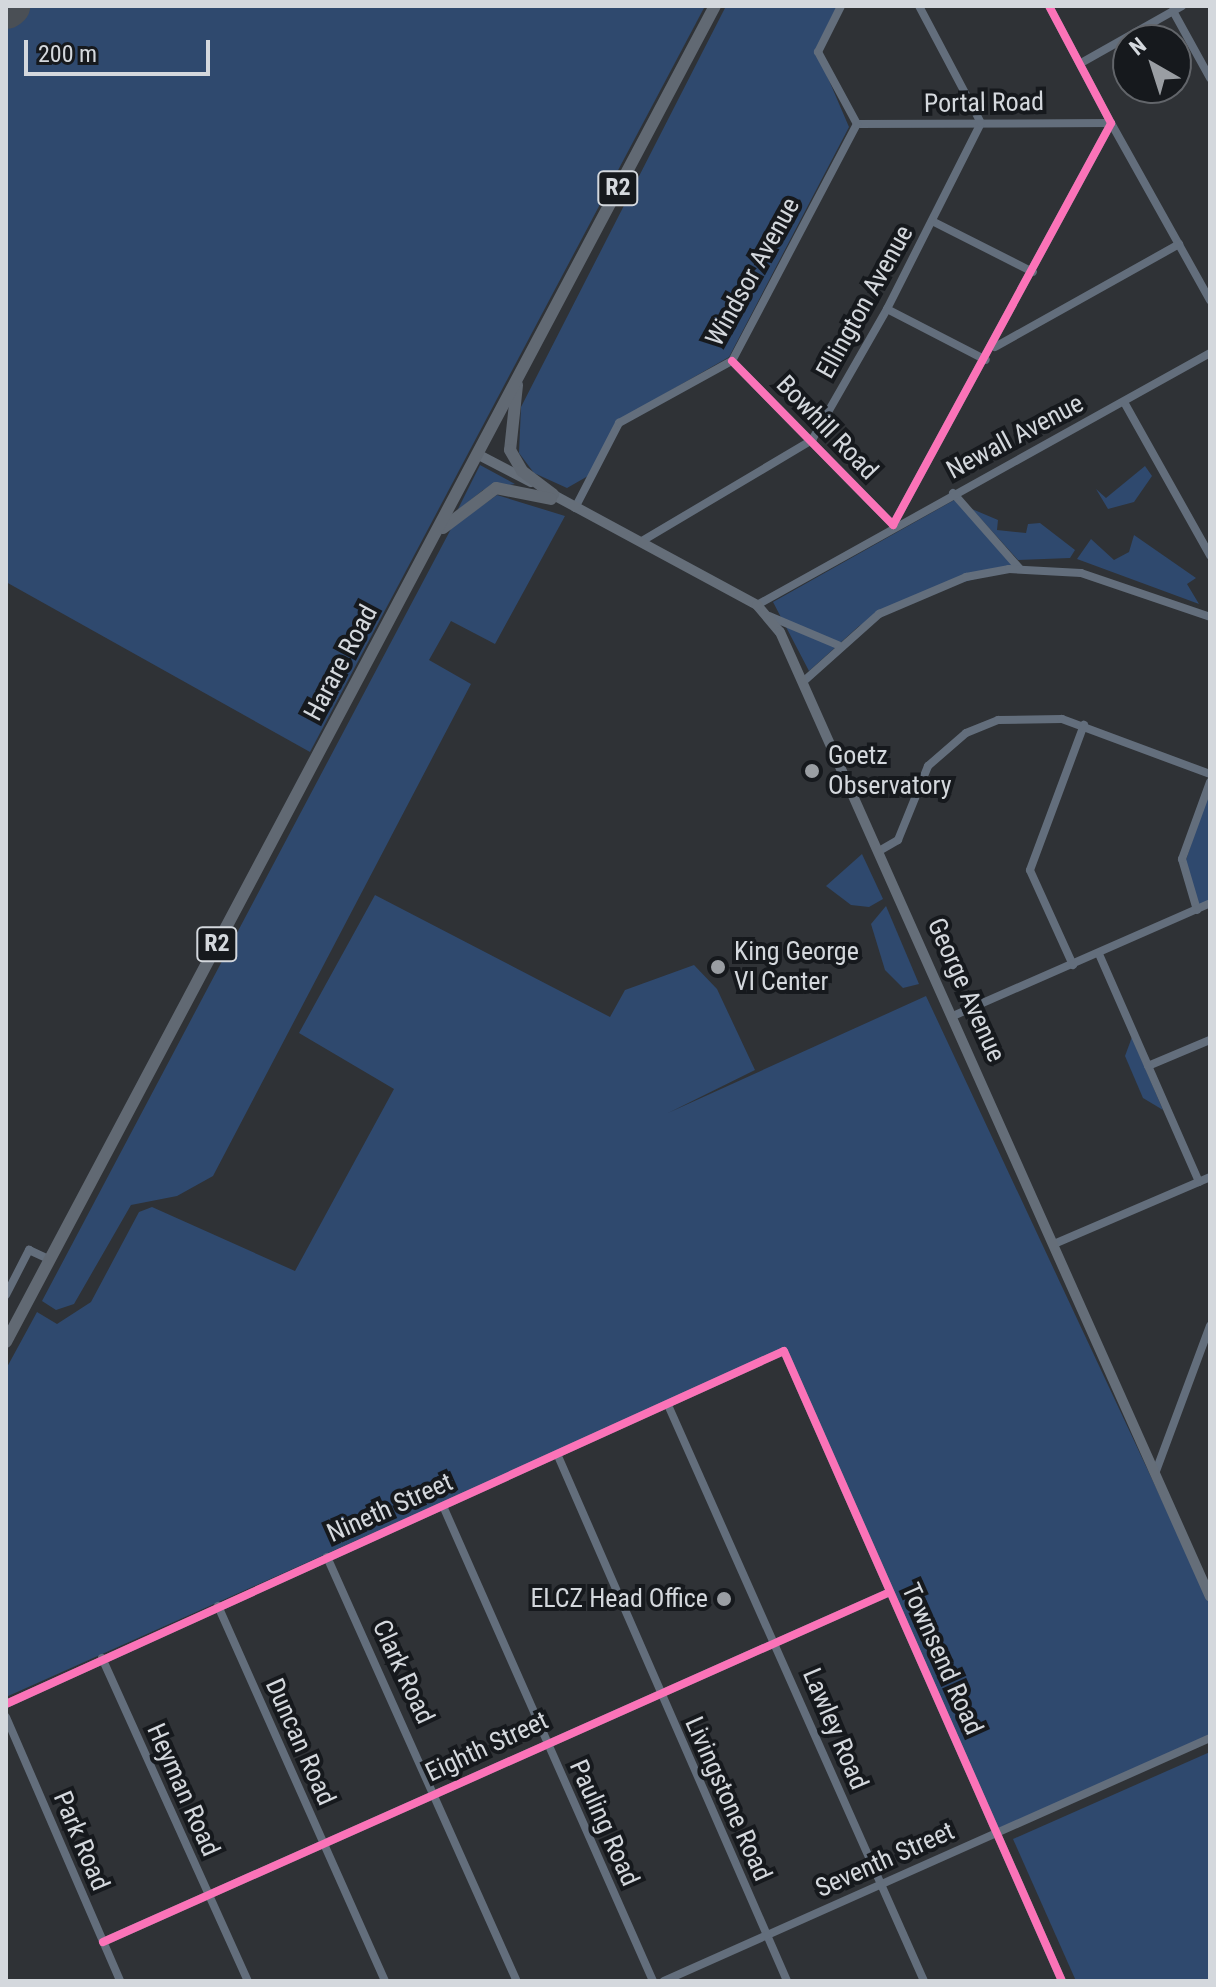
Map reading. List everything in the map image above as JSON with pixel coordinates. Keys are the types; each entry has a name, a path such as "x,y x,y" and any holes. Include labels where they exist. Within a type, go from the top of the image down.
{"highway":[{"name":"Harare Road","path":"6,1342 715,6"},
{"path":"520,370 510,450 522,471 552,496"},
{"path":"428,546 481,493 514,486 552,496"}],"main road":[{"name":"George Avenue","path":"476,457 642,541 757,605 769,616 804,681 1210,1597"}],"street":[{"path":"841,6 818,52 857,124"},
{"path":"919,6 981,123"},
{"path":"1049,6 1179,244 1206,283 1210,300"},
{"path":"1081,63 1182,6"},
{"path":"1173,11 1210,78"},
{"name":"Ellington Avenue","path":"642,541 812,440 887,309 981,123"},
{"path":"893,525 993,348 1111,123"},
{"name":"Portal Road","path":"857,124 1111,123"},
{"name":"Windsor Avenue","path":"571,506 619,423 732,361 857,124"},
{"path":"932,221 1033,272"},
{"path":"993,348 1179,244"},
{"path":"887,309 986,360"},
{"name":"Newall Avenue","path":"757,605 893,525 1210,353"},
{"name":"Bowhill Road","path":"732,361 893,525"},
{"path":"1124,402 1210,555"},
{"path":"953,493 1020,569"},
{"path":"804,681 838,645 913,596 1020,569 1081,573 1210,617"},
{"path":"769,616 838,645"},
{"path":"879,851 898,840 928,766 966,733 1018,716 1084,725 1210,774"},
{"path":"1073,965 1030,870 1084,725"},
{"path":"1197,910 1182,859 1210,782"},
{"path":"953,1016 1210,903"},
{"path":"1099,954 1199,1182"},
{"path":"1148,1066 1210,1040"},
{"path":"1054,1244 1210,1177"},
{"path":"6,1295 29,1250 50,1260"},
{"path":"1156,1471 1210,1326"},
{"name":"Nineth Street","path":"8,1702 786,1354"},
{"name":"Townsend Road","path":"786,1354 1062,1981"},
{"name":"Lawley Road","path":"668,1405 924,1981"},
{"name":"Livingstone Road","path":"558,1456 659,1694 787,1981"},
{"name":"Pauling Road","path":"443,1506 653,1981"},
{"name":"Clark Road","path":"327,1557 436,1793 517,1981"},
{"name":"Eighth Street","path":"103,1942 546,1742 890,1592"},
{"name":"Duncan Road","path":"218,1606 385,1981"},
{"name":"Heyman Road","path":"102,1658 248,1981"},
{"name":"Park Road","path":"6,1717 120,1981"},
{"name":"Seventh Street","path":"664,1981 1210,1738"}],"shaded area":[{"path":"6,6 705,6 310,752 6,582"},
{"path":"726,6 838,6 816,50 849,127 729,357 619,420 588,476 567,488 534,473 519,453 521,407"},
{"path":"480,465 515,484 483,490 457,511"},
{"path":"1145,466 1152,476 1134,502 1108,509 1096,489 1106,498"},
{"path":"497,495 565,516 495,644 451,621 429,660 471,684 213,1176 177,1196 131,1205 74,1304 56,1310 42,1301 452,527"},
{"path":"956,499 1016,568 915,595 859,626 809,671 773,602"},
{"path":"972,509 998,520 997,530 1026,533 1028,524 1040,523 1075,550 1070,558 1018,560"},
{"path":"1134,535 1196,578 1187,584 1199,604 1077,559 1091,539 1114,560 1129,552"},
{"path":"1210,787 1210,901 1198,907 1184,866"},
{"path":"862,854 883,899 869,907 851,905 826,886"},
{"path":"375,895 610,1017 625,990 694,965 717,989 755,1070 668,1113 926,996 1210,1603 1210,1738 997,1832 785,1349 6,1697 6,1369 37,1312 57,1324 91,1302 139,1212 152,1207 295,1271 394,1089 299,1033"},
{"path":"886,906 919,984 903,988 885,970 871,924"},
{"path":"1132,1037 1163,1110 1143,1098 1125,1056"},
{"path":"1210,1752 1210,1981 1076,1981 1013,1839"}],"cycle path":[{"path":"732,361 893,525 1111,123 1049,6"},
{"path":"6,1704 784,1351 1062,1981"},
{"path":"103,1942 890,1592"}],"place":[{"name":"Goetz Observatory","path":"812,771"},
{"name":"King George VI Center","path":"718,967"},
{"name":"ELCZ Head Office","path":"724,1599"}]}
